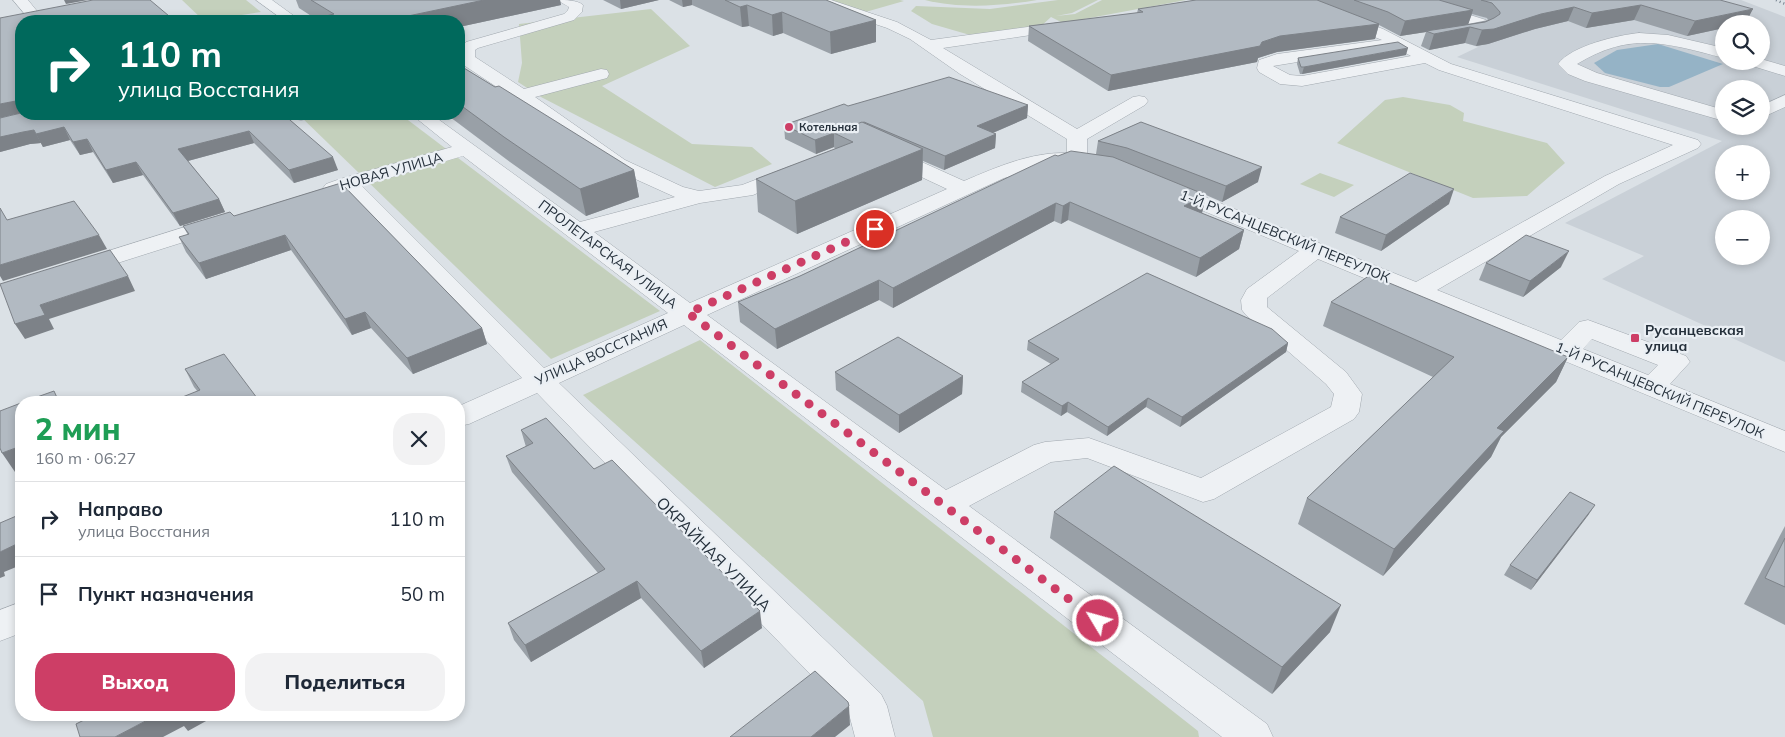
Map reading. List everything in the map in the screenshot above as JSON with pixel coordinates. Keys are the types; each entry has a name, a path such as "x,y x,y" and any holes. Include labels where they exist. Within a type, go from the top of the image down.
{"street":[{"path":"20,0 39,15"},
{"path":"263,0 284,15"},
{"path":"564,0 576,5 575,12 569,17 472,45 467,50 467,58 471,63 521,95 618,164 676,191 698,197"},
{"path":"817,0 892,25 928,44 1101,165"},
{"path":"1280,0 1344,19 1378,32 1398,44"},
{"path":"1408,0 1481,23 1485,28 1440,37"},
{"path":"928,44 1075,24"},
{"path":"1714,131 1574,70 1566,64 1586,52 1613,41 1639,39 1683,42 1715,51"},
{"path":"1424,49 1302,81 1286,80 1265,68 1265,64 1277,59 1365,46 1398,44 1424,49 1445,68 1714,131"},
{"path":"1770,66 1785,71"},
{"path":"521,95 601,74"},
{"path":"1770,108 1785,100"},
{"path":"1076,148 1139,101"},
{"name":"ПРОЛЕТАРСКАЯ УЛИЦА","path":"428,120 1252,737"},
{"path":"1419,290 1612,180 1714,131"},
{"path":"872,147 964,189"},
{"name":"УЛИЦА ВОССТАНИЯ","path":"465,413 964,189 1022,164 1050,160 1076,148"},
{"name":"НОВАЯ УЛИЦА","path":"310,195 466,149"},
{"path":"577,230 698,197 746,191 809,165"},
{"name":"1-Й РУСАНЦЕВСКИЙ ПЕРЕУЛОК","path":"1144,179 1419,290 1785,442"},
{"name":"ОКРАЙНАЯ УЛИЦА","path":"347,183 867,706 875,737"},
{"path":"56,274 244,216"},
{"path":"944,505 1045,452 1089,448 1203,491 1344,412 1348,394 1336,378 1255,310 1253,300 1256,294 1318,249"},
{"path":"1566,351 1588,328 1676,362 1652,387"},
{"path":"0,626 15,619"}],"shaded area":[{"path":"1419,0 1741,0 1785,17 1785,362 1602,279 1644,256 1565,223 1722,141 1457,57 1478,47 1459,41"}],"green space":[{"path":"182,0 246,0 261,12 242,15 198,15"},
{"path":"830,0 900,0 904,1 862,13"},
{"path":"925,0 1037,0 1010,4 967,6"},
{"path":"1058,0 1098,0 1072,13 1056,16 1075,14 1102,0 1186,0 1063,23 1051,17 1039,28 970,35 932,24 911,11 916,6 990,9"},
{"path":"651,9 690,46 602,86 692,144 752,147 772,164 715,187 541,97 518,82 522,63 519,24"},
{"path":"1403,97 1450,105 1464,113 1463,121 1547,143 1565,163 1527,196 1473,198 1337,143 1385,100"},
{"path":"304,120 408,120 660,311 551,359"},
{"path":"1320,173 1354,185 1334,197 1300,184"},
{"path":"700,340 1198,731 1199,737 933,737 923,701 583,395"}],"water":[{"path":"1658,44 1715,62 1715,67 1669,87 1660,87 1605,73 1594,63 1617,50"}],"building":[{"path":"93,0 150,0 168,15 16,15"},
{"path":"311,0 484,0 413,15 330,15 334,14"},
{"path":"725,0 826,0 876,20 830,32 782,12 772,15 747,5 740,7"},
{"path":"1196,0 1317,0 1379,24 1280,36 1262,42 1260,46 1111,75 1029,26 1143,12 1138,9"},
{"path":"1354,0 1439,0 1473,10 1405,21 1388,12"},
{"path":"1481,0 1720,0 1753,9 1715,15 1715,17 1695,21 1641,5 1592,13 1574,7 1541,14 1494,29 1482,30 1470,27 1434,34 1426,31 1485,22 1500,14 1492,3"},
{"path":"15,15 15,101 0,104 0,18"},
{"path":"1398,42 1408,48 1304,67 1301,67 1298,58"},
{"path":"465,69 495,87 499,86 634,170 580,189 465,108"},
{"path":"949,77 1028,105 977,126 996,134 945,156 864,122 815,140 784,125 844,104 848,106"},
{"path":"15,114 15,120 290,120 333,157 289,170 249,131 178,149 219,199 173,213 136,162 106,170 87,139 73,142 64,127 36,134 34,130 0,137 0,118"},
{"path":"862,122 923,149 795,201 756,179 853,142 834,133"},
{"path":"1141,122 1262,167 1226,186 1127,148 1098,141"},
{"path":"1071,151 1113,157 1206,195 1184,206 1244,230 1200,258 1070,202 1063,206 1056,203 893,288 879,280 775,329 738,302 800,276 1055,155 1058,156"},
{"path":"1410,173 1454,189 1386,235 1340,217"},
{"path":"341,183 482,328 407,358 365,312 345,319 285,235 199,263 179,237 189,234 183,226 230,212 234,216"},
{"path":"74,201 99,235 0,265 0,208 7,220"},
{"path":"1526,235 1569,251 1530,281 1486,263"},
{"path":"110,250 128,276 40,305 45,315 15,324 0,284"},
{"path":"1147,273 1272,329 1288,343 1182,417 1148,398 1108,427 1068,402 1062,406 1022,382 1059,359 1028,341"},
{"path":"1370,275 1568,357 1497,428 1504,431 1394,549 1307,498 1454,357 1331,302"},
{"path":"898,337 963,376 899,415 835,372"},
{"path":"224,354 256,396 185,396 200,390 185,369"},
{"path":"54,391 56,396 40,396"},
{"path":"15,405 15,448 2,453 0,448 0,411"},
{"path":"546,418 594,469 612,460 760,611 701,651 637,581 525,645 508,623 605,569 506,456 533,443 521,430"},
{"path":"1114,466 1341,605 1282,667 1054,512"},
{"path":"1570,492 1595,505 1537,580 1510,565"},
{"path":"15,517 15,545 0,552 0,523"},
{"path":"1785,538 1785,587 1765,578"},
{"path":"815,671 848,702 849,706 811,737 730,737"},
{"path":"82,721 146,721 115,737 80,737 76,724"}],"railway":[{"path":"1776,0 1785,4"}],"place":[{"name":"Котельная","path":"789,127"},
{"name":"Русанцевская улица","path":"1635,338"}],"route":[{"path":"875,229 688,313 1098,621"}]}
